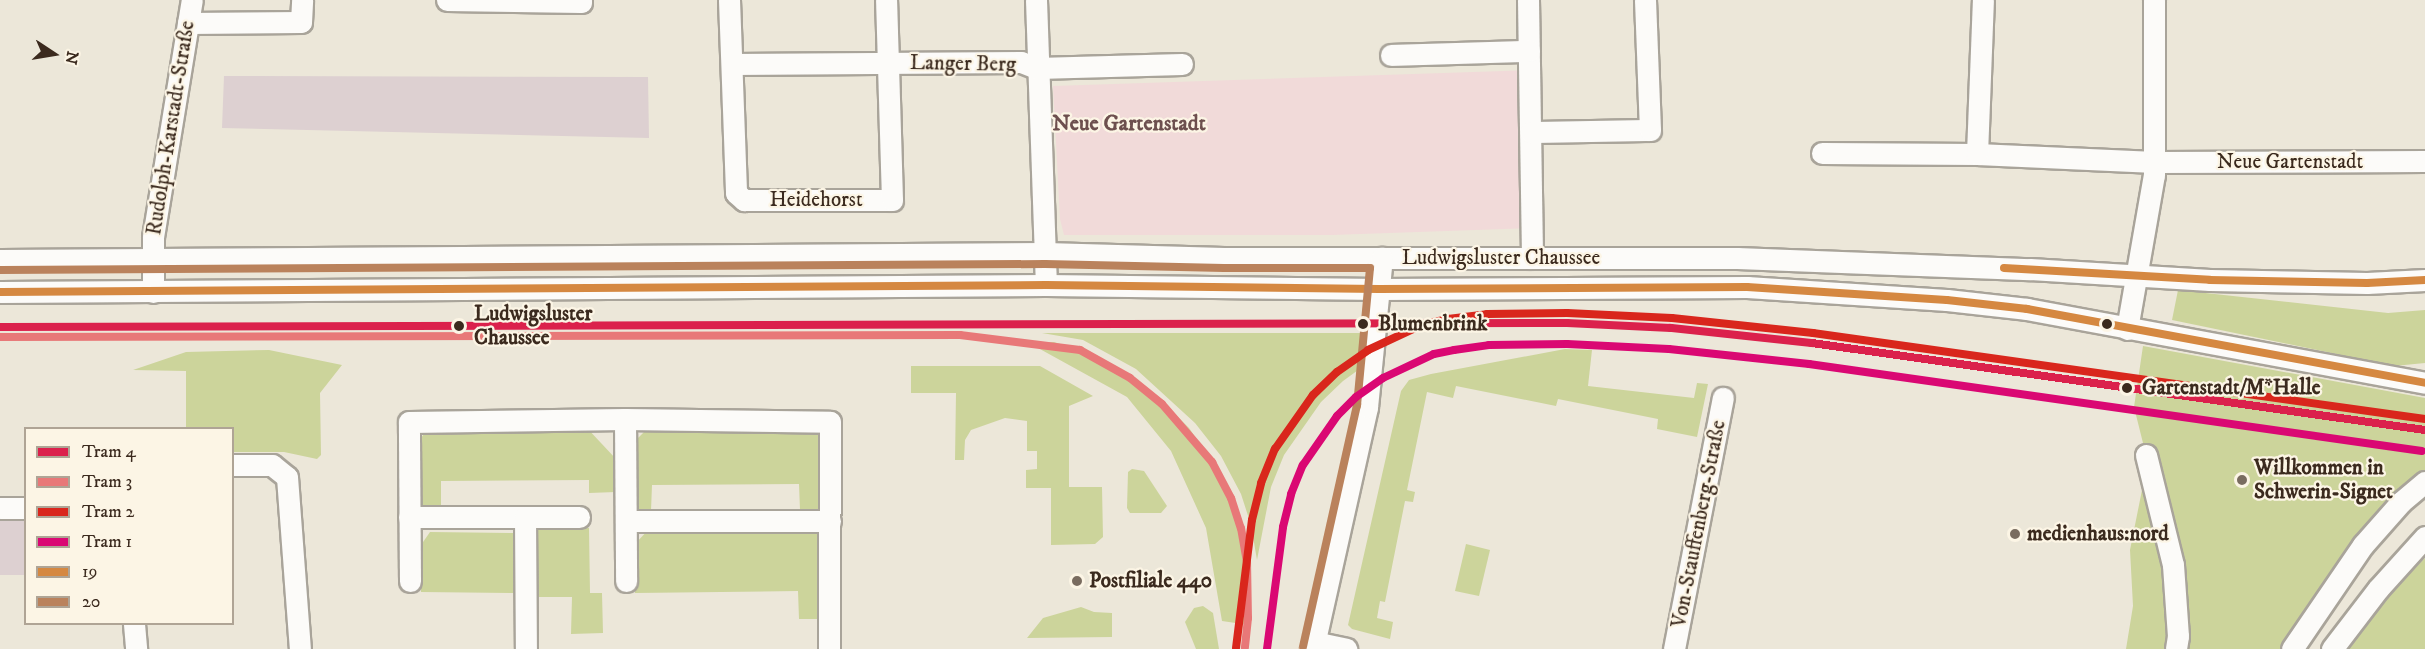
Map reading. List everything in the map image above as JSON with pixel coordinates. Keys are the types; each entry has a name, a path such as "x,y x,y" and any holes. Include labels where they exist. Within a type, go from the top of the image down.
{"street":[{"name":"Rudolph-Karstadt-Straße","path":"153,292 153,237 192,0"},
{"path":"188,23 301,22 302,0"},
{"path":"447,0 581,2 581,0"},
{"name":"Heidehorst","path":"729,0 736,193 744,200 892,200 885,0"},
{"name":"Langer Berg","path":"1036,0 1046,285"},
{"path":"1528,0 1533,258"},
{"path":"1531,132 1650,130 1645,0"},
{"path":"1977,154 1983,0"},
{"path":"2127,328 2155,162 2154,0"},
{"path":"1391,55 1529,51"},
{"name":"Langer Berg","path":"888,63 1021,62 1037,68 1182,64"},
{"path":"732,64 888,63"},
{"name":"Neue Gartenstadt","path":"1822,153 1977,154 2155,162 2425,161"},
{"name":"Ludwigsluster Chaussee","path":"0,260 1045,253 1224,258 1737,258 2210,280 2356,283 2425,280"},
{"path":"1346,649 1313,646 1367,407 1382,258"},
{"name":"Ludwigsluster Chaussee","path":"0,292 1046,285 1379,289 1748,287 1947,300 2027,309 2425,383"},
{"name":"Von-Stauffenberg-Straße","path":"1674,649 1723,398"},
{"path":"625,419 627,581"},
{"path":"410,581 409,422 625,419 830,422 829,649"},
{"path":"2146,455 2173,565 2178,636 2176,649"},
{"path":"234,465 272,465 287,477 300,649"},
{"path":"2292,649 2363,545 2402,502 2425,482"},
{"path":"0,508 24,508"},
{"path":"409,517 579,517"},
{"path":"525,517 526,649"},
{"path":"627,521 830,521"},
{"path":"2332,649 2378,590 2425,537"},
{"path":"134,625 136,649"}],"shaded area":[{"path":"1532,70 1533,228 1332,235 1064,235 1060,219 1053,86"},
{"path":"224,76 648,77 649,138 222,128"},
{"path":"0,508 24,508 24,575 0,575"}],"green space":[{"path":"2178,290 2388,313 2425,310 2425,363 2394,366 2172,320"},
{"path":"1042,333 1375,333 1372,360 1343,381 1321,402 1284,455 1271,487 1257,560 1251,525 1241,494 1221,456 1195,423 1136,369 1083,340"},
{"path":"1054,342 1079,350 1129,376 1163,402 1189,428 1212,461 1230,496 1242,528 1249,560 1249,625 1222,621 1206,528 1171,451 1127,397 1029,343"},
{"path":"2143,346 2425,398 2425,482 2292,649 2126,649 2133,606 2130,550 2146,470 2146,455 2134,407"},
{"path":"1565,349 1592,350 1588,386 1694,398 1697,383 1708,384 1697,437 1657,429 1658,419 1558,399 1556,406 1456,386 1453,398 1427,392 1407,490 1415,492 1413,502 1405,501 1385,602 1380,601 1377,618 1393,622 1390,639 1352,629 1348,625 1401,391 1409,380"},
{"path":"269,350 342,365 320,393 321,455 317,459 284,452 234,452 234,427 186,427 186,371 133,370 186,352"},
{"path":"911,366 1040,366 1093,396 1069,406 1069,487 1102,487 1103,537 1095,544 1051,545 1051,488 1026,488 1026,470 1037,469 1037,451 1027,451 1027,421 1005,418 971,430 965,440 964,460 955,460 956,393 911,393"},
{"path":"586,427 616,459 616,492 589,493 589,480 441,481 441,509 418,510 417,443 428,429"},
{"path":"647,429 815,429 822,440 821,510 800,510 799,484 652,485 651,511 633,512 634,442"},
{"path":"1132,469 1144,471 1167,506 1161,513 1130,513 1127,508 1128,472"},
{"path":"533,528 589,528 590,593 602,593 603,633 571,634 572,597 532,597"},
{"path":"650,528 821,530 821,619 799,619 798,591 635,593 635,544"},
{"path":"430,532 514,533 514,593 421,592 421,545"},
{"path":"1466,544 1490,550 1479,596 1455,591"},
{"path":"2425,558 2425,649 2333,649"},
{"path":"1203,606 1213,613 1219,649 1196,649 1185,622 1194,608"},
{"path":"1081,607 1094,612 1112,613 1112,637 1027,638 1043,618"}],"tram line":[{"name":"2","path":"1236,648 1252,520 1261,483 1275,449 1313,395 1337,372 1368,350 1424,324 1448,319 1487,314 1567,313 1672,318 1813,333 2425,419"},
{"name":"4","path":"0,327 1567,323 1671,328 1812,343 2425,430"},
{"name":"3","path":"0,337 960,335 1080,350 1130,378 1162,404 1212,462 1231,498 1241,528 1247,561 1248,618 1245,648"},
{"name":"1","path":"1267,649 1283,527 1291,494 1303,465 1337,416 1356,397 1383,378 1434,354 1454,350 1489,345 1567,344 1669,349 1809,364 2422,451"}],"transit line":[{"name":"20","path":"0,270 1045,264 1370,268 1357,405 1303,647"},
{"name":"19","path":"2004,268 2210,280 2367,283 2425,280"},
{"name":"19","path":"0,292 1046,285 1379,289 1747,287 1947,300 2027,309 2425,383"}],"place":[{"name":"Blumenbrink","path":"1363,324"},
{"name":"Ludwigsluster Chaussee","path":"459,326"},
{"name":"Gartenstadt/M*Halle","path":"2127,388"},
{"name":"Willkommen in Schwerin-Signet","path":"2242,480"},
{"name":"medienhaus:nord","path":"2015,534"},
{"name":"Postfiliale 440","path":"1077,581"}],"district":[{"name":"Neue Gartenstadt","path":"1129,124"}]}
